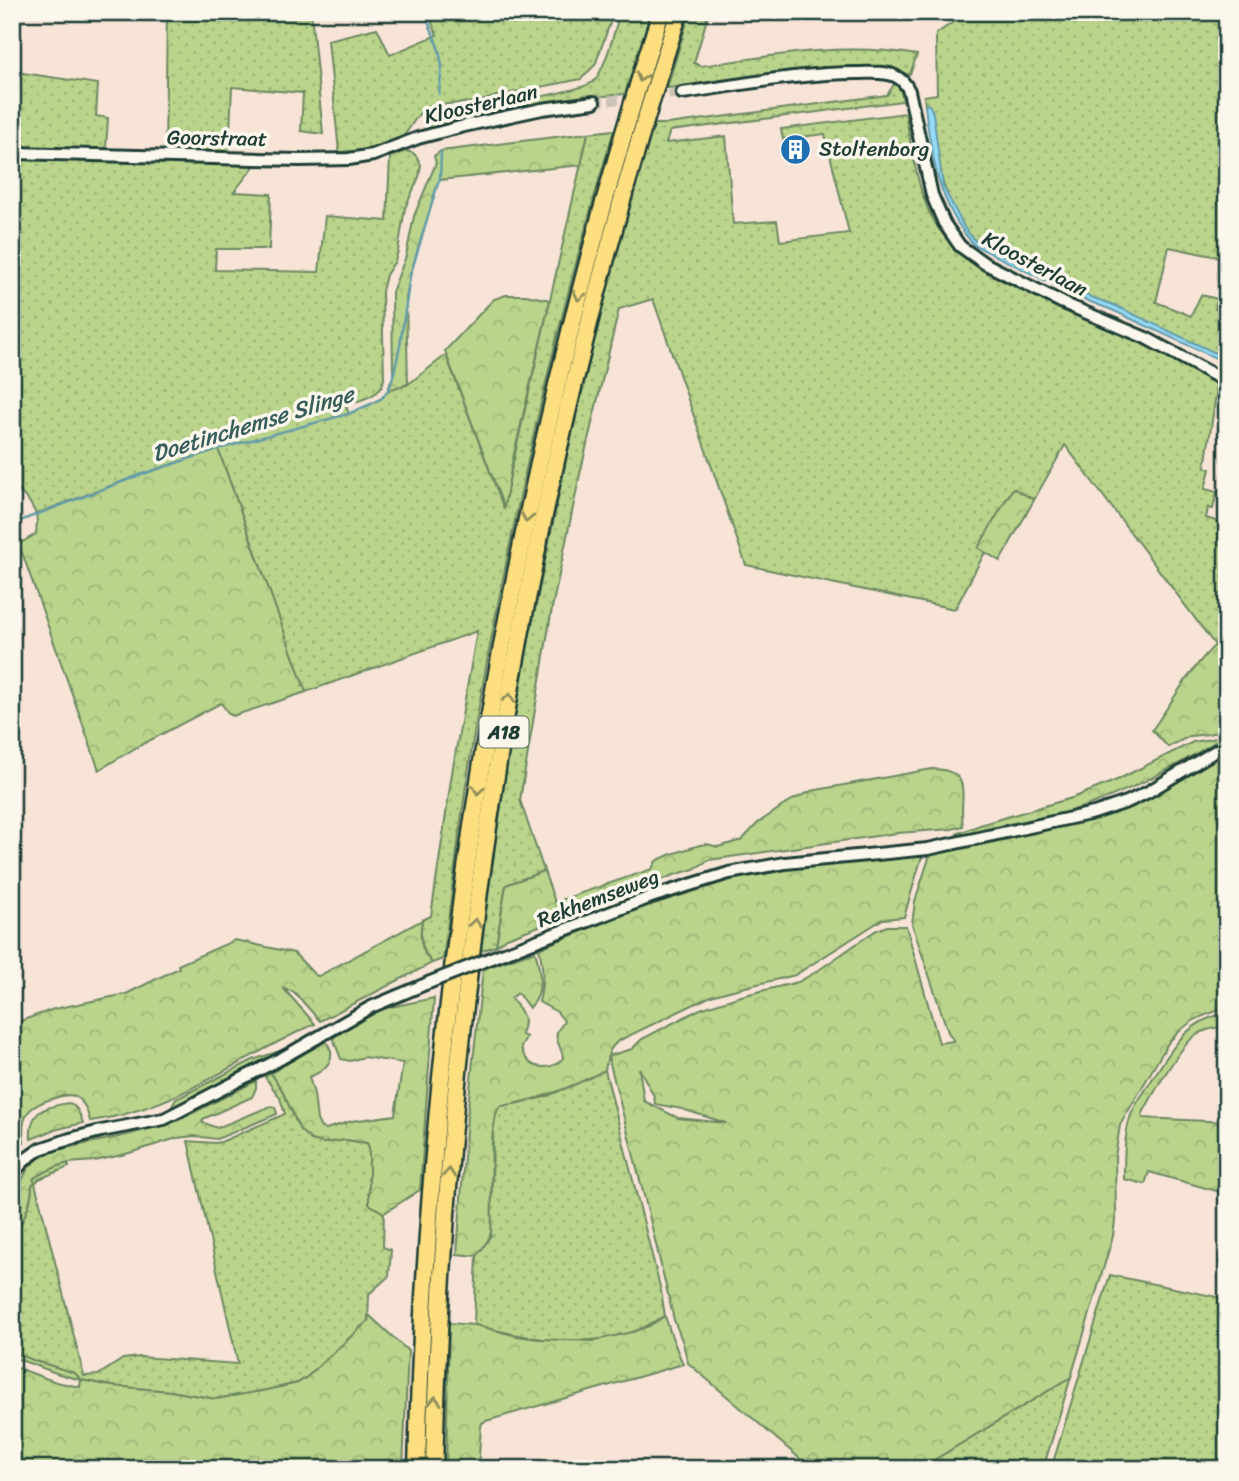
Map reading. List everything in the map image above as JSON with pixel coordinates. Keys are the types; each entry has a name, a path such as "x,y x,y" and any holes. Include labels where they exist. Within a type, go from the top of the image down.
{"highway":[{"name":"A18","path":"417,1469 422,1315 436,1122 456,942 487,731 514,579 582,280 629,114 662,12"},
{"name":"A18","path":"434,1469 443,1241 452,1126 472,942 505,722 528,589 596,296 679,12"}],"street":[{"name":"Kloosterlaan","path":"682,93 846,73 885,73 898,77 909,91 932,195 944,223 960,246 984,263 1063,303 1146,338 1227,383"},
{"name":"Kloosterlaan","path":"418,138 503,117 594,102"},
{"name":"Goorstraat","path":"12,153 349,159 373,155 418,138"},
{"name":"Rekhemseweg","path":"12,1174 40,1149 90,1134 164,1119 282,1058 371,1007 651,897 729,873 785,863 928,849 1094,813 1148,792 1227,744"}],"green space":[{"path":"167,12 311,12 323,134 301,131 303,93 232,87 229,152 165,150"},
{"path":"428,12 614,12 595,65 581,79 500,95 479,102 431,105 420,113 400,139 393,143 376,148 339,152 328,40 377,28 390,55 437,35"},
{"path":"620,12 651,12 625,94 527,106 431,129 428,125 435,112 512,102 571,90 593,82 605,60"},
{"path":"690,12 709,12 694,63 701,66 782,54 835,50 889,51 917,55 910,74 885,67 831,68 667,88"},
{"path":"968,12 1227,12 1227,259 1169,247 1156,302 1191,316 1201,295 1218,299 1215,309 1227,313 1227,357 995,253 966,231 944,187 924,96 937,94 936,34"},
{"path":"16,72 98,84 96,116 108,118 106,149 12,146 12,92"},
{"path":"895,83 901,91 903,101 670,131 666,143 726,136 733,224 777,221 780,241 849,233 825,134 783,139 781,129 905,113 926,203 939,229 961,253 1007,283 1141,341 1218,381 1205,467 1210,469 1205,489 1217,492 1213,509 1208,508 1206,518 1216,521 1227,531 1227,635 1215,645 1065,445 1034,500 1013,488 979,548 985,552 955,609 746,565 653,299 619,309 552,608 520,800 544,871 506,885 496,946 480,951 507,760 529,638 568,451 611,271 652,124 887,95"},
{"path":"614,130 572,276 519,499 471,752 443,959 432,963 423,948 421,926 422,920 431,916 477,631 306,692 218,449 36,514 29,501 12,484 12,159 255,165 234,192 271,194 269,249 216,249 215,270 319,272 325,216 387,221 390,157 406,151 413,153 421,165 419,177 405,208 398,251 386,275 382,291 384,379 377,392 346,406 349,414 371,404 382,398 388,390 407,385 446,355 503,506 588,133"},
{"path":"588,133 581,165 440,180 410,276 406,299 408,384 388,390 393,376 392,292 406,256 414,216 436,163 434,156 441,151"},
{"path":"506,295 526,295 550,300 504,508 445,351 494,299"},
{"path":"218,449 306,692 233,716 221,703 99,770 19,544 36,534 36,514"},
{"path":"1013,488 1034,500 1000,561 978,548"},
{"path":"1227,635 1227,728 1190,736 1168,747 1152,730 1195,667"},
{"path":"1227,734 1155,776 1078,809 982,833 956,834 1075,797 1117,780 1193,742"},
{"path":"1227,750 1227,1008 1194,1020 1168,1043 1120,1125 1115,1157 1116,1213 1113,1236 1071,1377 919,1469 812,1469 688,1363 674,1320 608,1056 632,1049 642,1039 700,1009 798,982 875,931 887,926 906,926 939,1043 954,1041 948,1032 912,924 915,901 931,852 1098,816 1158,790","holes":["639,1068 654,1096 655,1104 682,1109 726,1123 678,1118 644,1101"]},
{"path":"932,769 955,774 960,780 963,826 709,860 694,869 507,938 496,946 506,885 544,871 555,902 652,869 656,861 669,855 700,845 718,847 742,840 758,823 790,801 811,791"},
{"path":"922,856 904,917 883,919 795,975 711,996 618,1041 610,1051 605,1070 580,1083 541,1097 500,1106 493,1129 490,1235 477,1256 457,1254 467,1116 483,969 535,951 540,973 539,989 534,1003 529,1008 518,993 511,998 524,1019 521,1034 526,1037 521,1047 524,1056 539,1067 550,1066 563,1058 557,1034 564,1021 557,1012 539,1002 542,962 539,949 635,910 733,879 795,867"},
{"path":"422,920 421,943 432,963 320,1021 294,992 284,989 315,1024 177,1095 123,1114 90,1121 84,1105 77,1097 66,1095 46,1101 28,1112 23,1124 24,1142 12,1149 12,1024 54,1009 126,994 179,968 178,965 235,940 294,953 319,976"},
{"path":"434,998 420,1190 384,1213 369,1204 367,1143 346,1140 323,1143 311,1140 300,1130 271,1073 326,1041 331,1051 330,1061 309,1077 321,1128 395,1115 403,1063 364,1057 350,1061 341,1059 333,1038 376,1010"},
{"path":"1227,1013 1227,1026 1199,1034 1181,1050 1142,1115 1143,1118 1227,1122 1227,1194 1149,1172 1145,1184 1124,1179 1127,1130 1138,1101 1182,1036 1201,1022"},
{"path":"297,1045 199,1098 171,1108 176,1099 253,1060"},
{"path":"605,1070 665,1316 631,1333 611,1338 572,1341 533,1338 475,1325 477,1256 491,1235 493,1131 497,1108 545,1097"},
{"path":"271,1073 300,1130 323,1143 346,1140 367,1143 369,1147 369,1204 384,1213 383,1247 391,1250 389,1276 369,1294 368,1321 298,1383 216,1399 81,1380 75,1373 12,1352 12,1243 30,1202 33,1179 44,1171 68,1163 69,1167 35,1183 84,1376 98,1375 123,1359 140,1357 238,1364 188,1141 221,1142 285,1114 280,1098 265,1077"},
{"path":"256,1081 252,1097 203,1119 202,1122 217,1128 271,1106 275,1107 277,1114 217,1139 194,1136 177,1138 126,1154 95,1161 68,1163 35,1177 28,1207 12,1243 12,1202 28,1168 39,1158 57,1150 127,1135 179,1120"},
{"path":"68,1103 76,1108 83,1123 31,1139 33,1122 40,1112"},
{"path":"1110,1275 1227,1299 1227,1469 1064,1469 1052,1466"},
{"path":"369,1315 408,1351 403,1469 12,1469 12,1366 56,1382 80,1387 81,1380 216,1399 267,1390 298,1383 307,1377 368,1321"},
{"path":"665,1316 683,1364 486,1421 481,1427 478,1469 446,1469 449,1323 475,1325 538,1339 592,1341 632,1332"},
{"path":"12,1352 75,1373 81,1380 12,1357"},
{"path":"1071,1377 1043,1469 919,1469"}],"water":[{"path":"927,104 933,113 943,186 965,229 977,243 1082,294 1114,305 1224,357 1222,361 1080,298 974,245 952,214 939,180 927,125"}],"waterway":[{"path":"425,12 442,66 439,94"},
{"name":"Doetinchemse Slinge","path":"12,524 140,475 218,449 348,414 382,398 392,381 410,276 440,180 441,151"},
{"path":"1223,359 1227,361"}],"tunnel":[{"path":"594,102 682,93"}],"place":[{"name":"Stoltenborg","path":"796,149"}]}
